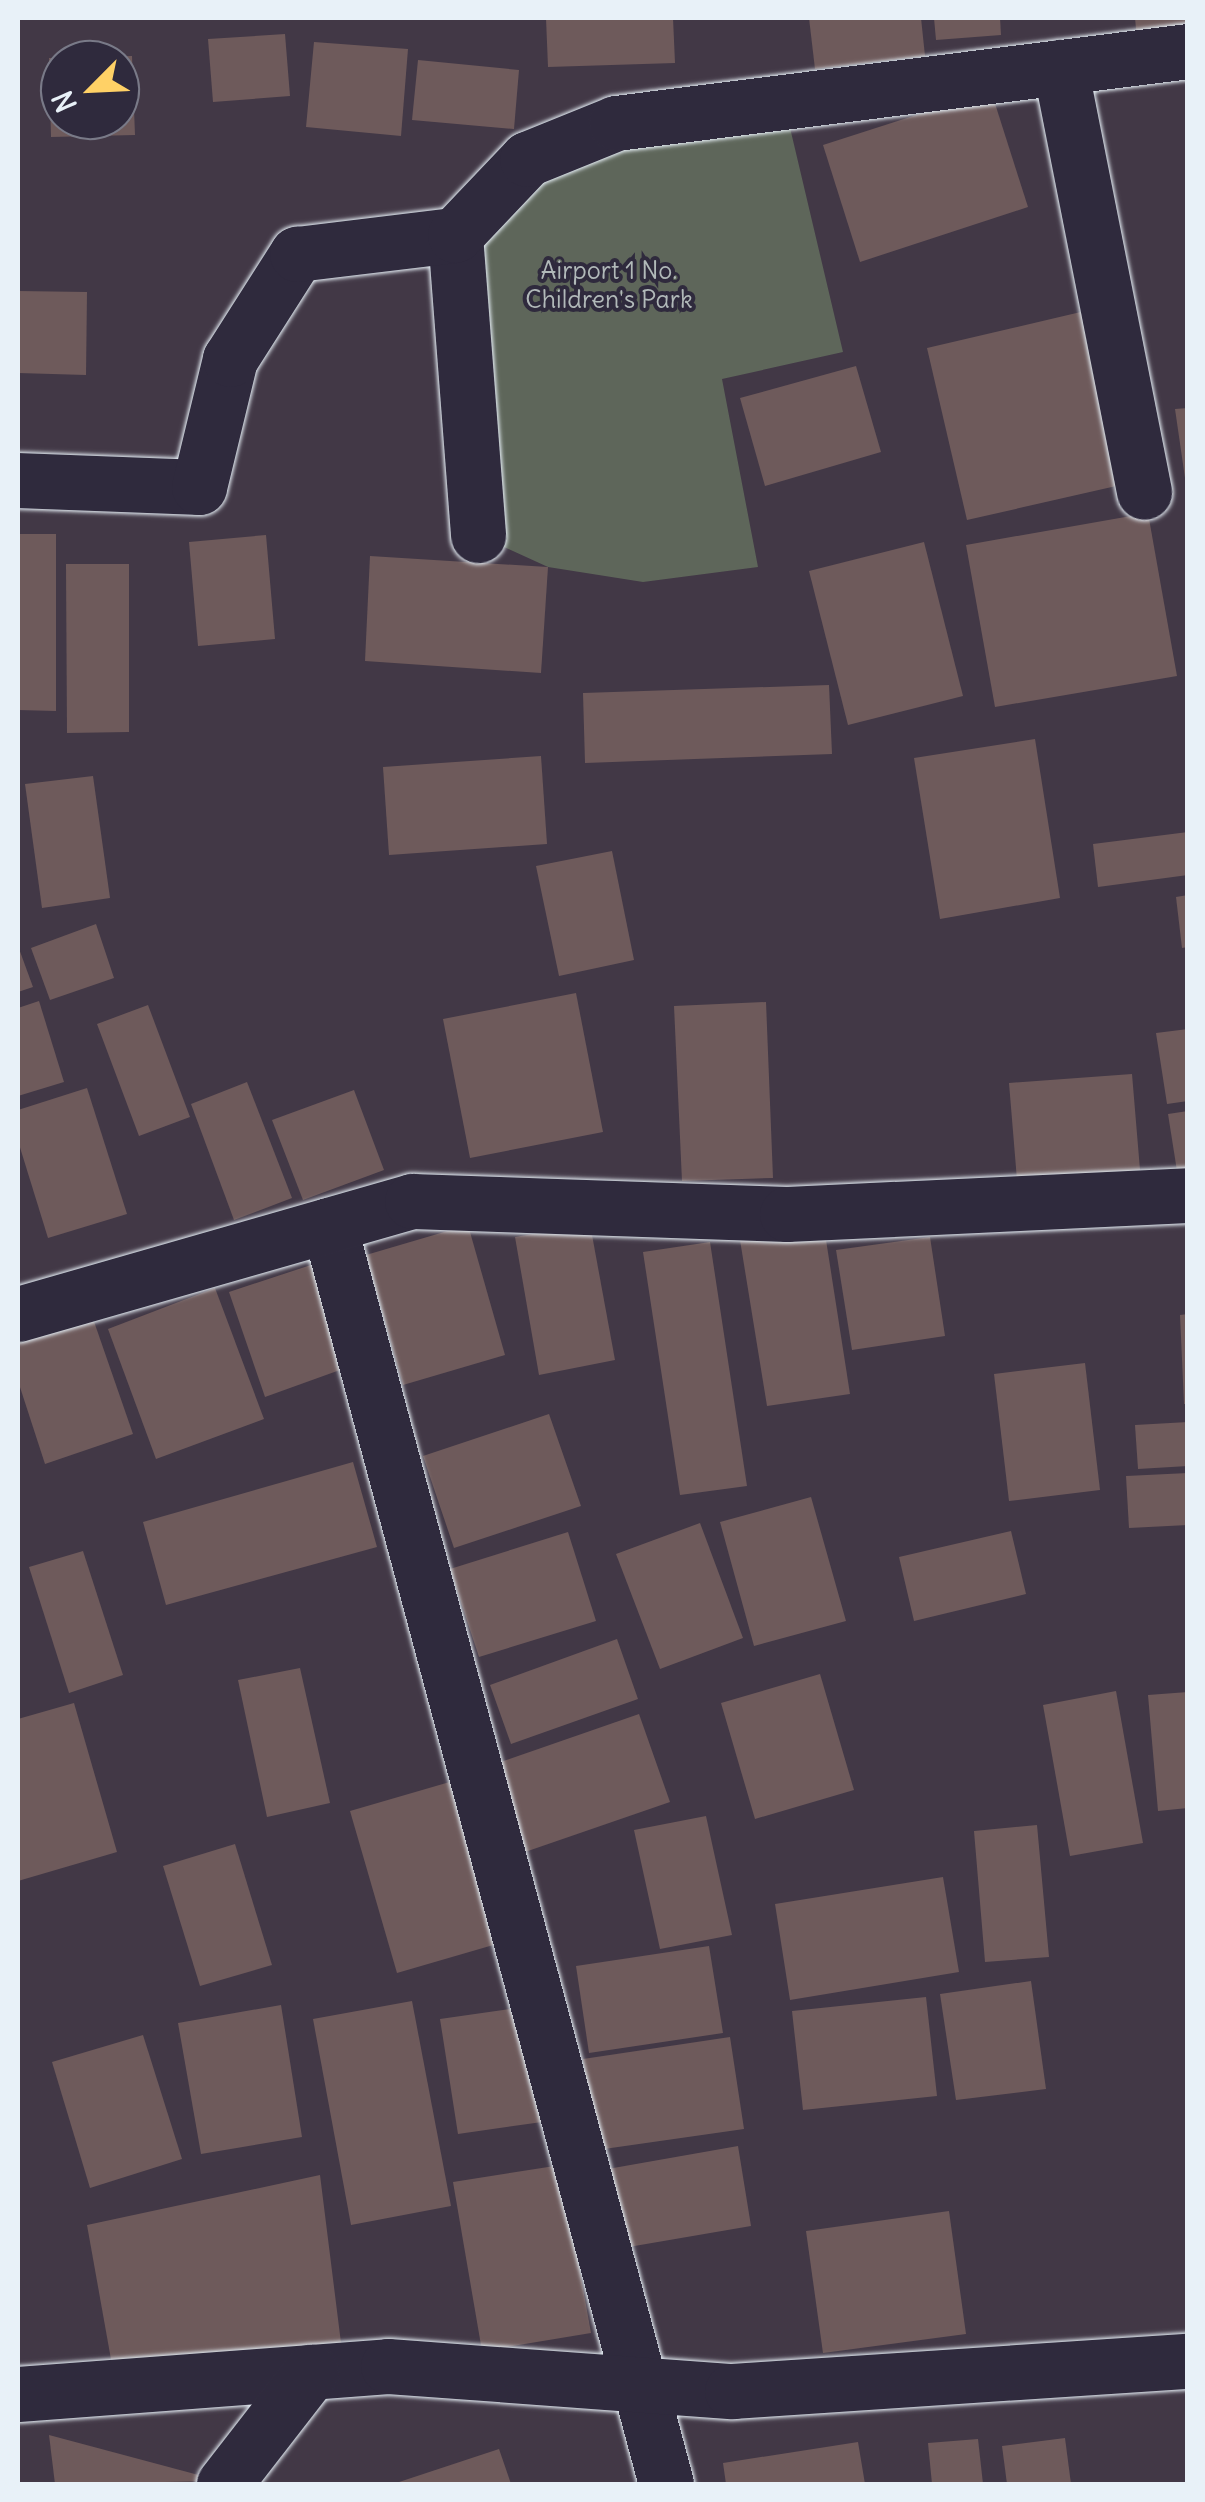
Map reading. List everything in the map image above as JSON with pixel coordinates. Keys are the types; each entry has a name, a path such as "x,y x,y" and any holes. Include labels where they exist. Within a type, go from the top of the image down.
{"street":[{"path":"18,480 199,487 230,359 296,254 455,235 527,159 616,123 1188,52"},
{"path":"1060,66 1144,492"},
{"path":"455,235 478,535"},
{"path":"18,1314 412,1201 788,1214 1188,1195"},
{"path":"329,1225 666,2484"},
{"path":"18,2394 388,2366 732,2391 1188,2361"},
{"path":"224,2484 312,2372"}],"green space":[{"name":"Airport 1 No. Children's Park","path":"783,98 843,352 722,379 758,567 643,582 548,567 478,535 455,235 527,159"}],"building":[{"path":"546,18 673,18 675,63 548,67"},
{"path":"809,18 921,18 925,56 815,69"},
{"path":"934,18 1000,18 1001,35 936,40"},
{"path":"1135,18 1188,18 1188,34 1137,39"},
{"path":"285,34 290,96 213,102 208,39"},
{"path":"314,42 408,49 401,136 306,127"},
{"path":"418,60 519,70 514,129 412,120"},
{"path":"991,91 1028,207 860,262 823,145"},
{"path":"18,291 87,292 86,375 18,373"},
{"path":"1085,311 1125,484 967,520 927,348"},
{"path":"856,366 881,452 765,486 740,398"},
{"path":"1188,408 1188,478 1185,478 1175,409"},
{"path":"1148,513 1177,676 995,707 966,545"},
{"path":"18,534 56,534 56,711 18,710"},
{"path":"266,535 275,639 198,646 189,542"},
{"path":"924,542 963,696 848,725 809,571"},
{"path":"370,556 548,567 541,673 365,661"},
{"path":"66,564 129,564 129,732 67,733"},
{"path":"829,685 832,754 585,763 583,693"},
{"path":"1035,739 1060,898 940,919 914,758"},
{"path":"541,756 547,844 389,855 383,767"},
{"path":"93,776 110,898 42,908 25,784"},
{"path":"1188,832 1188,875 1098,887 1093,844"},
{"path":"612,851 634,960 559,976 536,866"},
{"path":"1188,895 1188,947 1182,948 1176,897"},
{"path":"96,924 114,978 50,1000 31,948"},
{"path":"18,946 33,987 18,992"},
{"path":"576,993 603,1132 470,1158 443,1019"},
{"path":"39,1001 64,1082 18,1096 18,1008"},
{"path":"766,1002 773,1178 682,1181 674,1006"},
{"path":"148,1005 190,1117 139,1136 97,1024"},
{"path":"1188,1029 1188,1101 1167,1104 1156,1033"},
{"path":"1132,1074 1140,1170 1017,1180 1009,1083"},
{"path":"247,1082 292,1198 234,1220 191,1104"},
{"path":"87,1088 127,1214 48,1238 18,1141 18,1110"},
{"path":"354,1090 384,1170 303,1200 272,1120"},
{"path":"1188,1111 1188,1170 1177,1171 1168,1114"},
{"path":"590,1224 615,1360 539,1375 515,1237"},
{"path":"468,1225 505,1355 403,1385 366,1255"},
{"path":"824,1227 850,1394 767,1406 740,1240"},
{"path":"930,1237 945,1336 852,1350 836,1250"},
{"path":"710,1242 747,1486 680,1495 643,1252"},
{"path":"314,1264 351,1366 265,1397 229,1292"},
{"path":"215,1288 264,1419 156,1459 108,1329"},
{"path":"90,1310 133,1434 45,1464 18,1381 18,1334"},
{"path":"1188,1314 1188,1404 1184,1404 1180,1315"},
{"path":"1085,1363 1100,1490 1009,1501 994,1374"},
{"path":"549,1414 581,1506 454,1548 423,1456"},
{"path":"1188,1422 1188,1466 1138,1469 1135,1425"},
{"path":"353,1462 377,1547 166,1605 143,1522"},
{"path":"1188,1473 1188,1525 1129,1528 1126,1476"},
{"path":"811,1497 846,1621 754,1646 720,1522"},
{"path":"700,1523 743,1638 660,1669 616,1554"},
{"path":"1011,1531 1026,1594 914,1621 899,1557"},
{"path":"568,1532 596,1621 479,1657 450,1569"},
{"path":"83,1551 123,1675 69,1693 29,1567"},
{"path":"617,1639 638,1699 511,1744 490,1685"},
{"path":"300,1668 330,1803 267,1817 238,1680"},
{"path":"820,1674 854,1790 755,1819 721,1703"},
{"path":"1116,1691 1143,1843 1070,1856 1043,1705"},
{"path":"1188,1692 1188,1808 1158,1811 1148,1695"},
{"path":"74,1703 117,1852 18,1881 18,1719"},
{"path":"639,1714 670,1802 525,1852 495,1764"},
{"path":"460,1779 507,1941 397,1973 350,1811"},
{"path":"706,1816 732,1935 660,1949 634,1830"},
{"path":"1037,1825 1049,1957 985,1962 974,1831"},
{"path":"235,1844 272,1965 200,1986 163,1866"},
{"path":"943,1877 959,1972 790,2000 775,1904"},
{"path":"709,1946 723,2033 589,2053 576,1966"},
{"path":"1031,1981 1046,2089 956,2100 940,1994"},
{"path":"926,1997 937,2096 803,2110 792,2011"},
{"path":"412,2001 451,2206 351,2225 313,2019"},
{"path":"281,2005 302,2137 201,2154 178,2023"},
{"path":"525,2007 542,2122 458,2134 440,2019"},
{"path":"143,2035 182,2159 90,2188 52,2062"},
{"path":"730,2037 744,2129 597,2150 583,2059"},
{"path":"738,2146 751,2226 617,2249 602,2170"},
{"path":"561,2165 591,2333 482,2351 453,2182"},
{"path":"320,2175 342,2351 112,2365 87,2225"},
{"path":"949,2211 966,2334 823,2353 806,2231"},
{"path":"49,2435 221,2481 55,2484"},
{"path":"1065,2438 1071,2484 1007,2484 1002,2446"},
{"path":"978,2439 983,2484 932,2484 928,2443"},
{"path":"858,2442 865,2484 726,2484 723,2463"},
{"path":"499,2449 511,2484 393,2484"}]}
